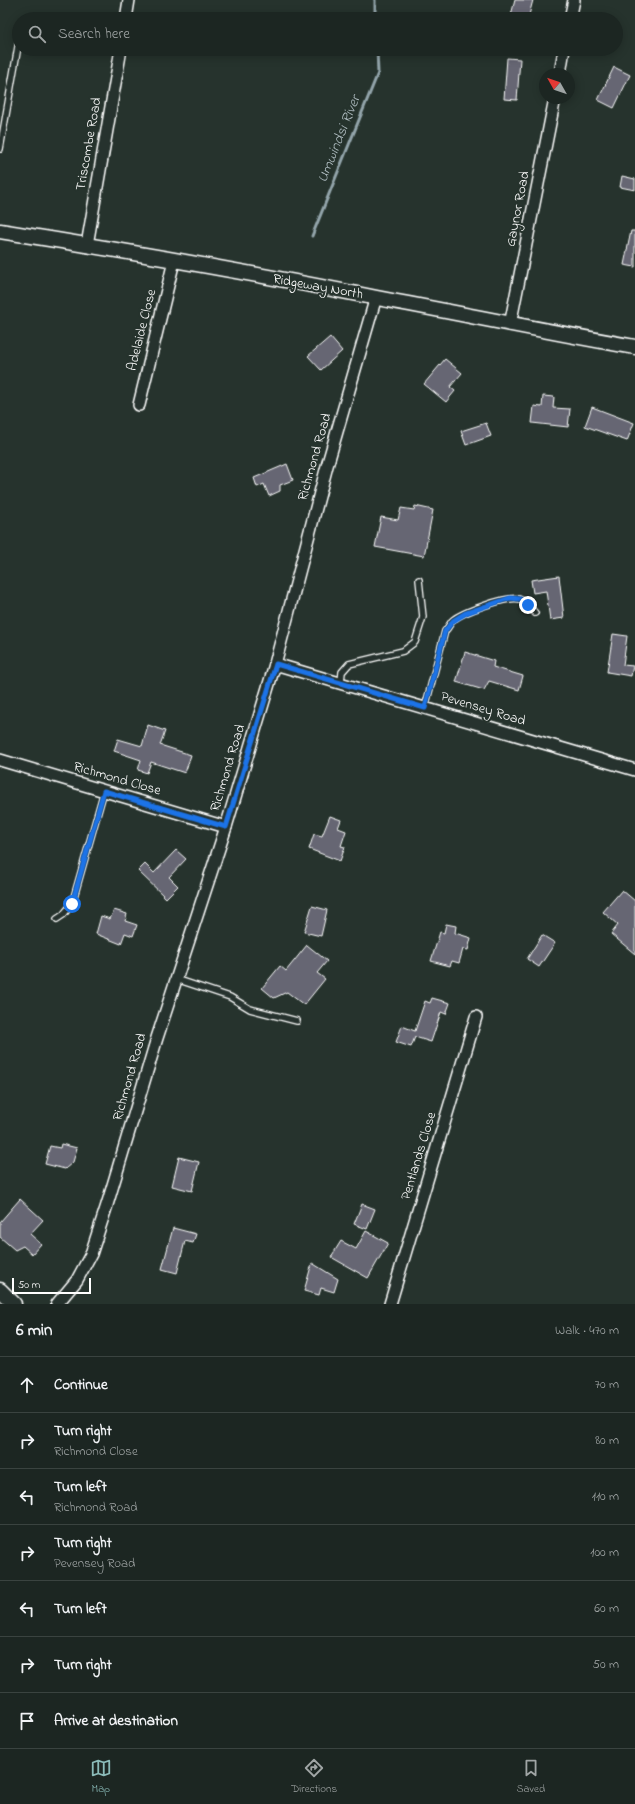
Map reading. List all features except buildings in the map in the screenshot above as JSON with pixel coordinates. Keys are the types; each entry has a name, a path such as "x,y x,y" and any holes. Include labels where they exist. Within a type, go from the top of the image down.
{"street":[{"path":"127,12 129,0"},
{"path":"571,12 574,0"},
{"name":"Triscombe Road","path":"87,245 120,56"},
{"path":"561,68 563,56"},
{"name":"Gaynor Road","path":"510,325 554,104"},
{"name":"Ridgeway North","path":"0,231 87,245 376,298 510,325 635,347"},
{"name":"Adelaide Close","path":"139,405 174,261"},
{"name":"Richmond Road","path":"57,1304 77,1280 91,1254 157,1038 226,827 276,664 327,466 376,298"},
{"name":"Pevensey Road","path":"276,664 635,770"},
{"name":"Richmond Close","path":"0,760 226,827"},
{"name":"Pentlands Close","path":"390,1304 476,1017"},
{"path":"0,1290 14,1304"}],"lane":[{"path":"0,149 17,56"},
{"path":"341,682 342,672 349,664 403,651 415,642 423,617 419,580"},
{"path":"425,708 445,631 453,621 466,613 510,598 520,599 528,605 535,614"},
{"path":"57,919 63,915 72,904 104,791"},
{"path":"176,979 230,997 250,1009 297,1021"}],"waterway":[{"name":"Umwindsi River","path":"375,0 375,12"},
{"name":"Umwindsi River","path":"312,236 378,73 377,56"}],"route":[{"path":"72,904 104,791 226,827 276,664 425,708 445,631 453,621 466,613 510,598 520,599 528,605"}]}
